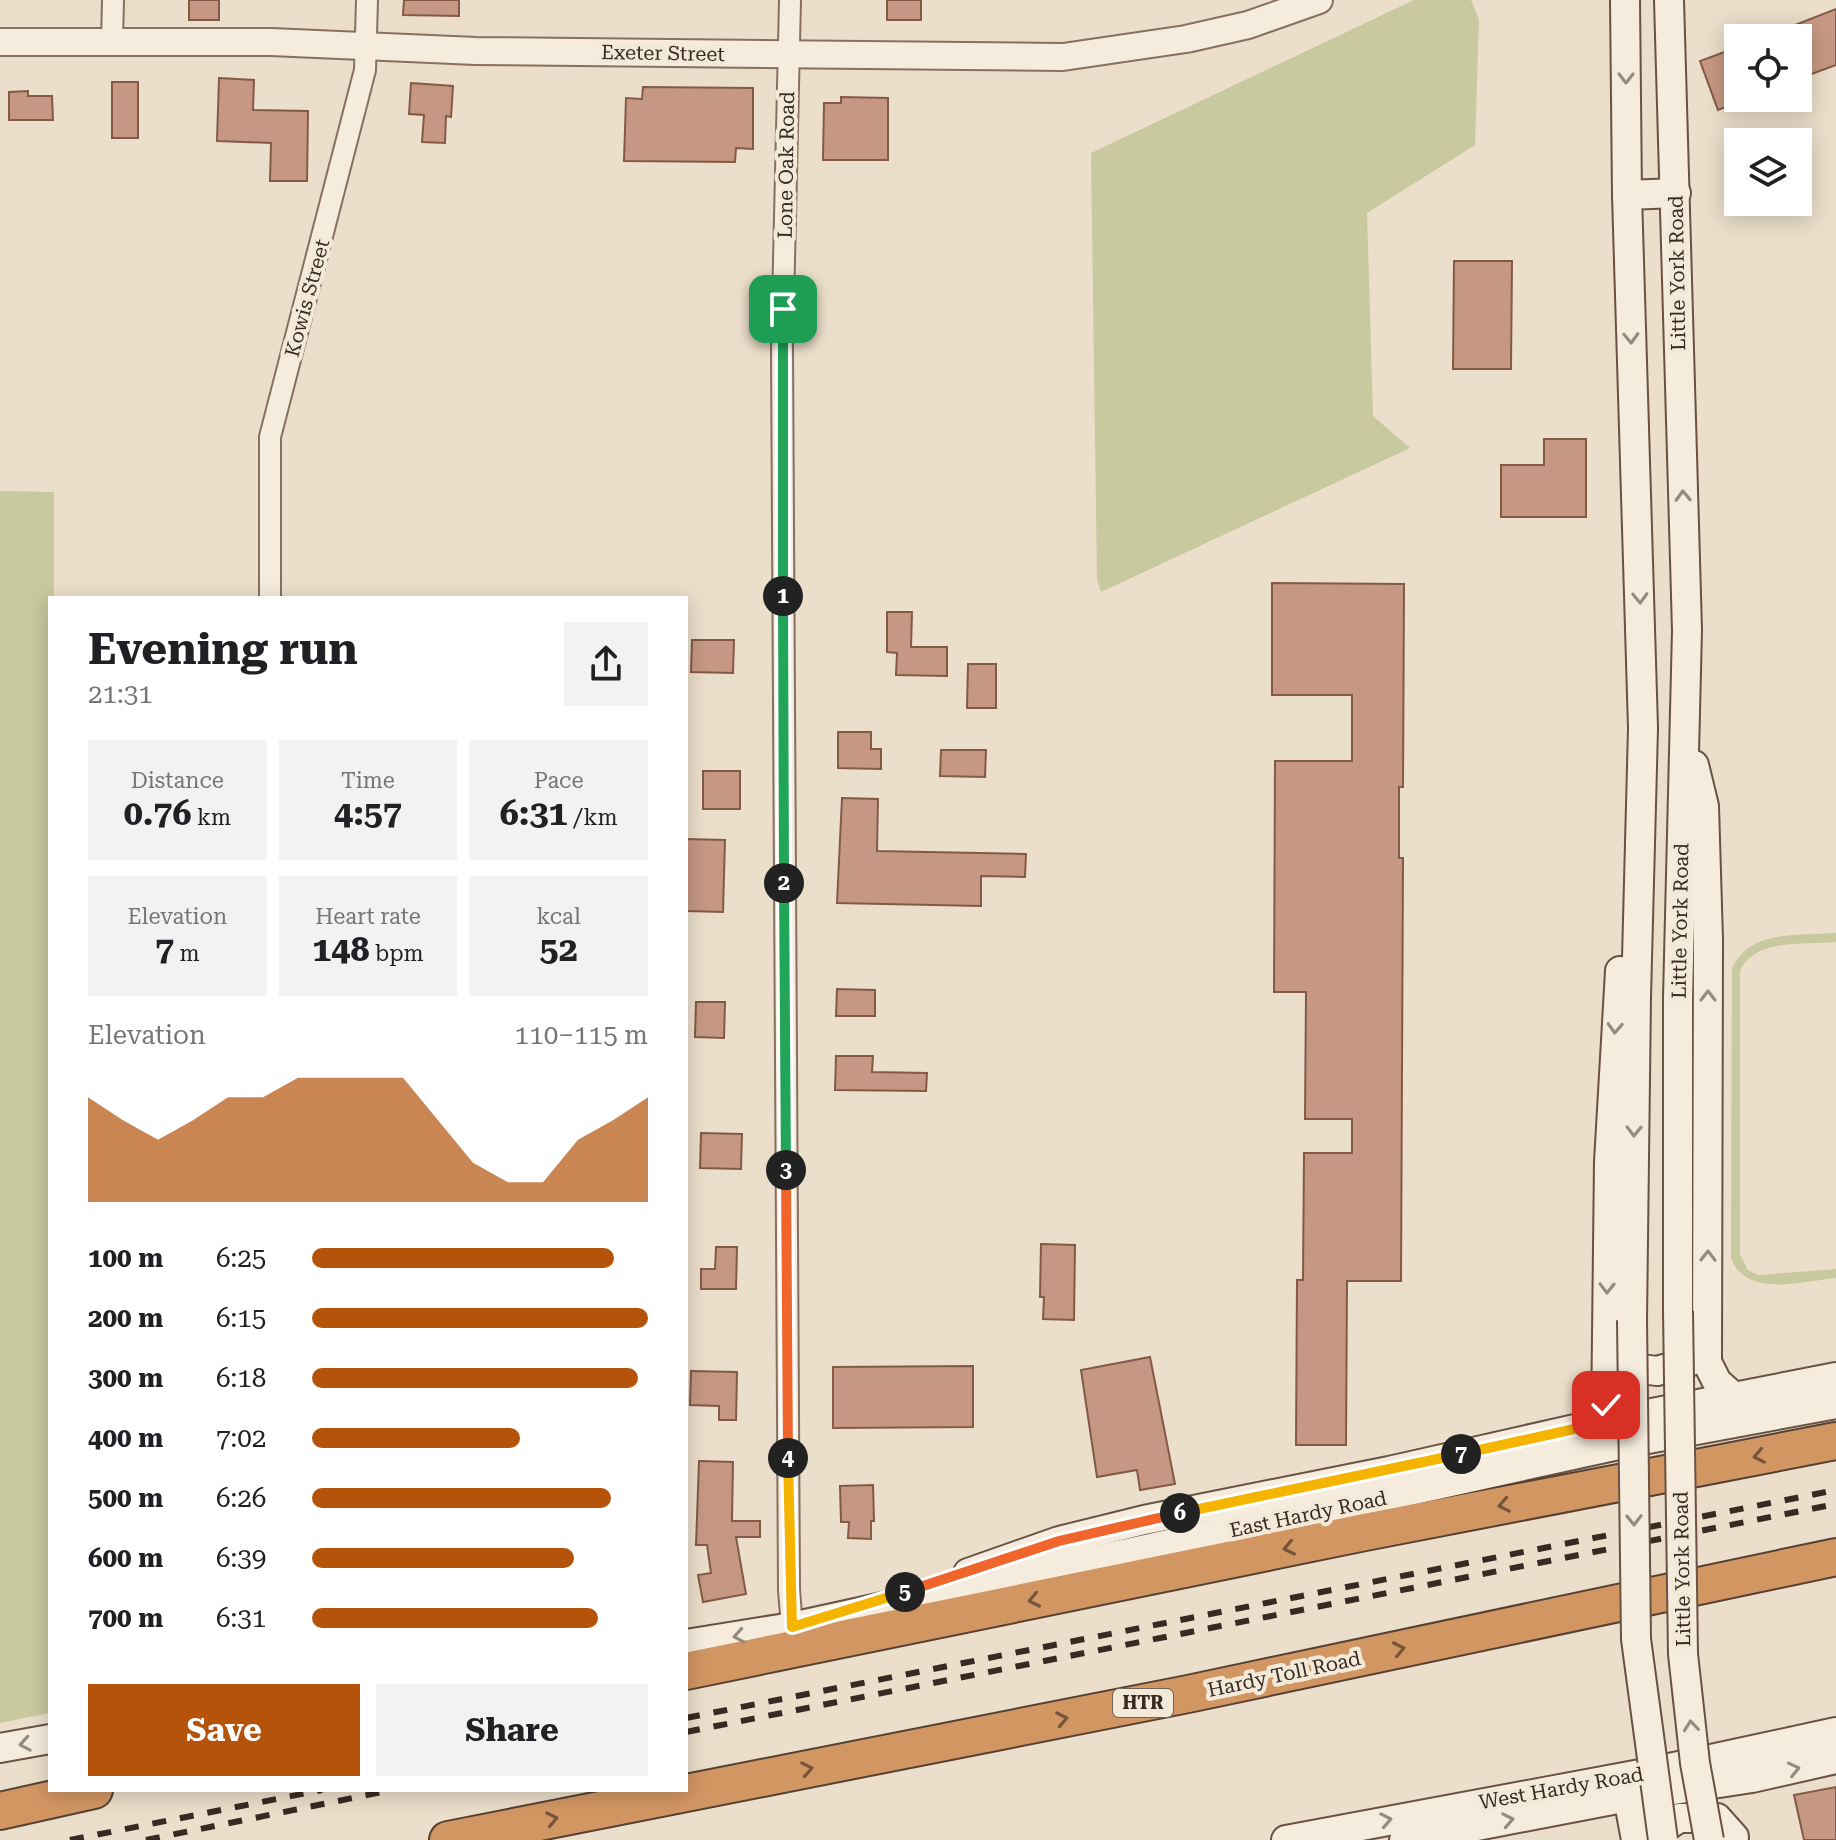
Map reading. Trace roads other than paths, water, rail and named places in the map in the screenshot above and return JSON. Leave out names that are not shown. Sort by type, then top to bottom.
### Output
[{"type":"highway","points":[[688,1671],[1335,1538],[1836,1441]]},
{"type":"highway","name":"Hardy Toll Road","points":[[448,1840],[1188,1694],[1836,1557]]},
{"type":"highway","points":[[0,1811],[85,1792]]},
{"type":"main road","name":"Little York Road","points":[[1625,0],[1627,195],[1643,728],[1632,1320],[1636,1639],[1651,1772],[1663,1840]]},
{"type":"main road","name":"Little York Road","points":[[1669,0],[1686,677],[1678,998],[1683,1654],[1695,1763],[1726,1839]]},
{"type":"main road","points":[[1627,195],[1676,193]]},
{"type":"main road","points":[[1642,676],[1686,677]]},
{"type":"main road","points":[[1685,725],[1704,806],[1709,1166],[1707,1362],[1717,1382],[1734,1397]]},
{"type":"main road","points":[[1606,1422],[1615,1019],[1643,728]]},
{"type":"main road","points":[[1606,1348],[1618,1366],[1657,1371],[1689,1362],[1707,1334]]},
{"type":"main road","points":[[792,1627],[975,1571],[1059,1541],[1144,1520],[1328,1484],[1606,1422],[1836,1377]]},
{"type":"main road","name":"East Hardy Road","points":[[688,1644],[792,1627],[1632,1442],[1836,1404]]},
{"type":"main road","name":"West Hardy Road","points":[[1286,1840],[1651,1772],[1836,1732]]},
{"type":"main road","points":[[0,1748],[48,1739]]},
{"type":"main road","points":[[1404,1840],[1628,1797],[1752,1778],[1836,1759]]},
{"type":"main road","points":[[1726,1839],[1734,1798],[1752,1778]]},
{"type":"main road","points":[[1628,1797],[1636,1840]]},
{"type":"main road","points":[[1652,1840],[1653,1835],[1679,1818],[1717,1818],[1726,1839]]},
{"type":"street","points":[[112,42],[113,0]]},
{"type":"street","name":"Kowis Street","points":[[270,596],[270,437],[365,70],[367,0]]},
{"type":"street","name":"Lone Oak Road","points":[[790,0],[782,379],[784,972],[792,1627]]},
{"type":"street","name":"Exeter Street","points":[[0,42],[271,42],[366,48],[1063,57],[1186,39],[1248,25],[1319,0]]},
{"type":"railway","points":[[688,1718],[1836,1490]]},
{"type":"railway","points":[[688,1732],[1836,1504]]},
{"type":"railway","points":[[70,1840],[312,1792]]},
{"type":"railway","points":[[146,1840],[382,1792]]}]
